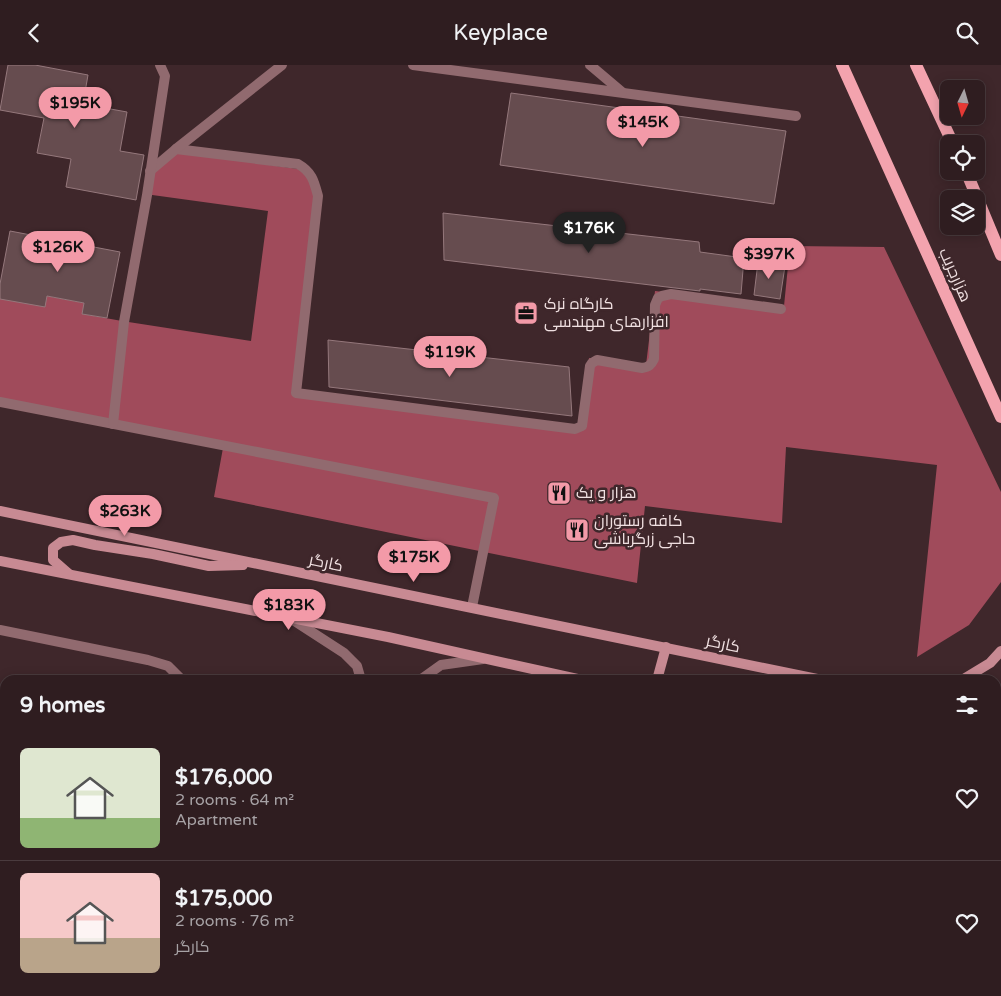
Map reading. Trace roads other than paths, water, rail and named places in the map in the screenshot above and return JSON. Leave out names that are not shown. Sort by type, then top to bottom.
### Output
[{"type":"main road","name":"هزارجریب","points":[[842,65],[1001,417]]},
{"type":"main road","points":[[916,65],[949,135]]},
{"type":"main road","points":[[970,180],[1001,255]]},
{"type":"main road","name":"کارگر","points":[[0,511],[798,675]]},
{"type":"main road","points":[[70,575],[53,560],[52,548],[60,541],[73,541],[153,554],[209,566],[264,565]]},
{"type":"main road","points":[[0,561],[388,637],[558,675]]},
{"type":"main road","points":[[658,675],[666,647]]},
{"type":"main road","points":[[970,675],[990,663],[1001,651]]},
{"type":"street","points":[[113,424],[124,322],[165,76],[160,65]]},
{"type":"street","points":[[150,171],[282,65]]},
{"type":"street","points":[[413,65],[796,116]]},
{"type":"street","points":[[590,65],[623,93]]},
{"type":"street","points":[[176,149],[298,164],[307,169],[311,175],[318,196],[296,393],[575,429],[582,426],[590,366],[592,363],[598,360],[642,368],[652,364],[654,359],[655,305],[658,298],[671,294],[782,309]]},
{"type":"street","points":[[0,402],[494,498],[472,607]]},
{"type":"street","points":[[290,618],[344,653],[357,666],[360,675]]},
{"type":"street","points":[[0,630],[148,660],[168,667],[177,675]]},
{"type":"street","points":[[427,675],[441,665],[483,659]]},
{"type":"place","name":"کارگاه نرک افزارهای مهندسی","points":[[526,313]]},
{"type":"place","name":"هزار و یک","points":[[559,493]]},
{"type":"place","name":"کافه رستوران حاجی زرگرباشی","points":[[577,530]]}]
